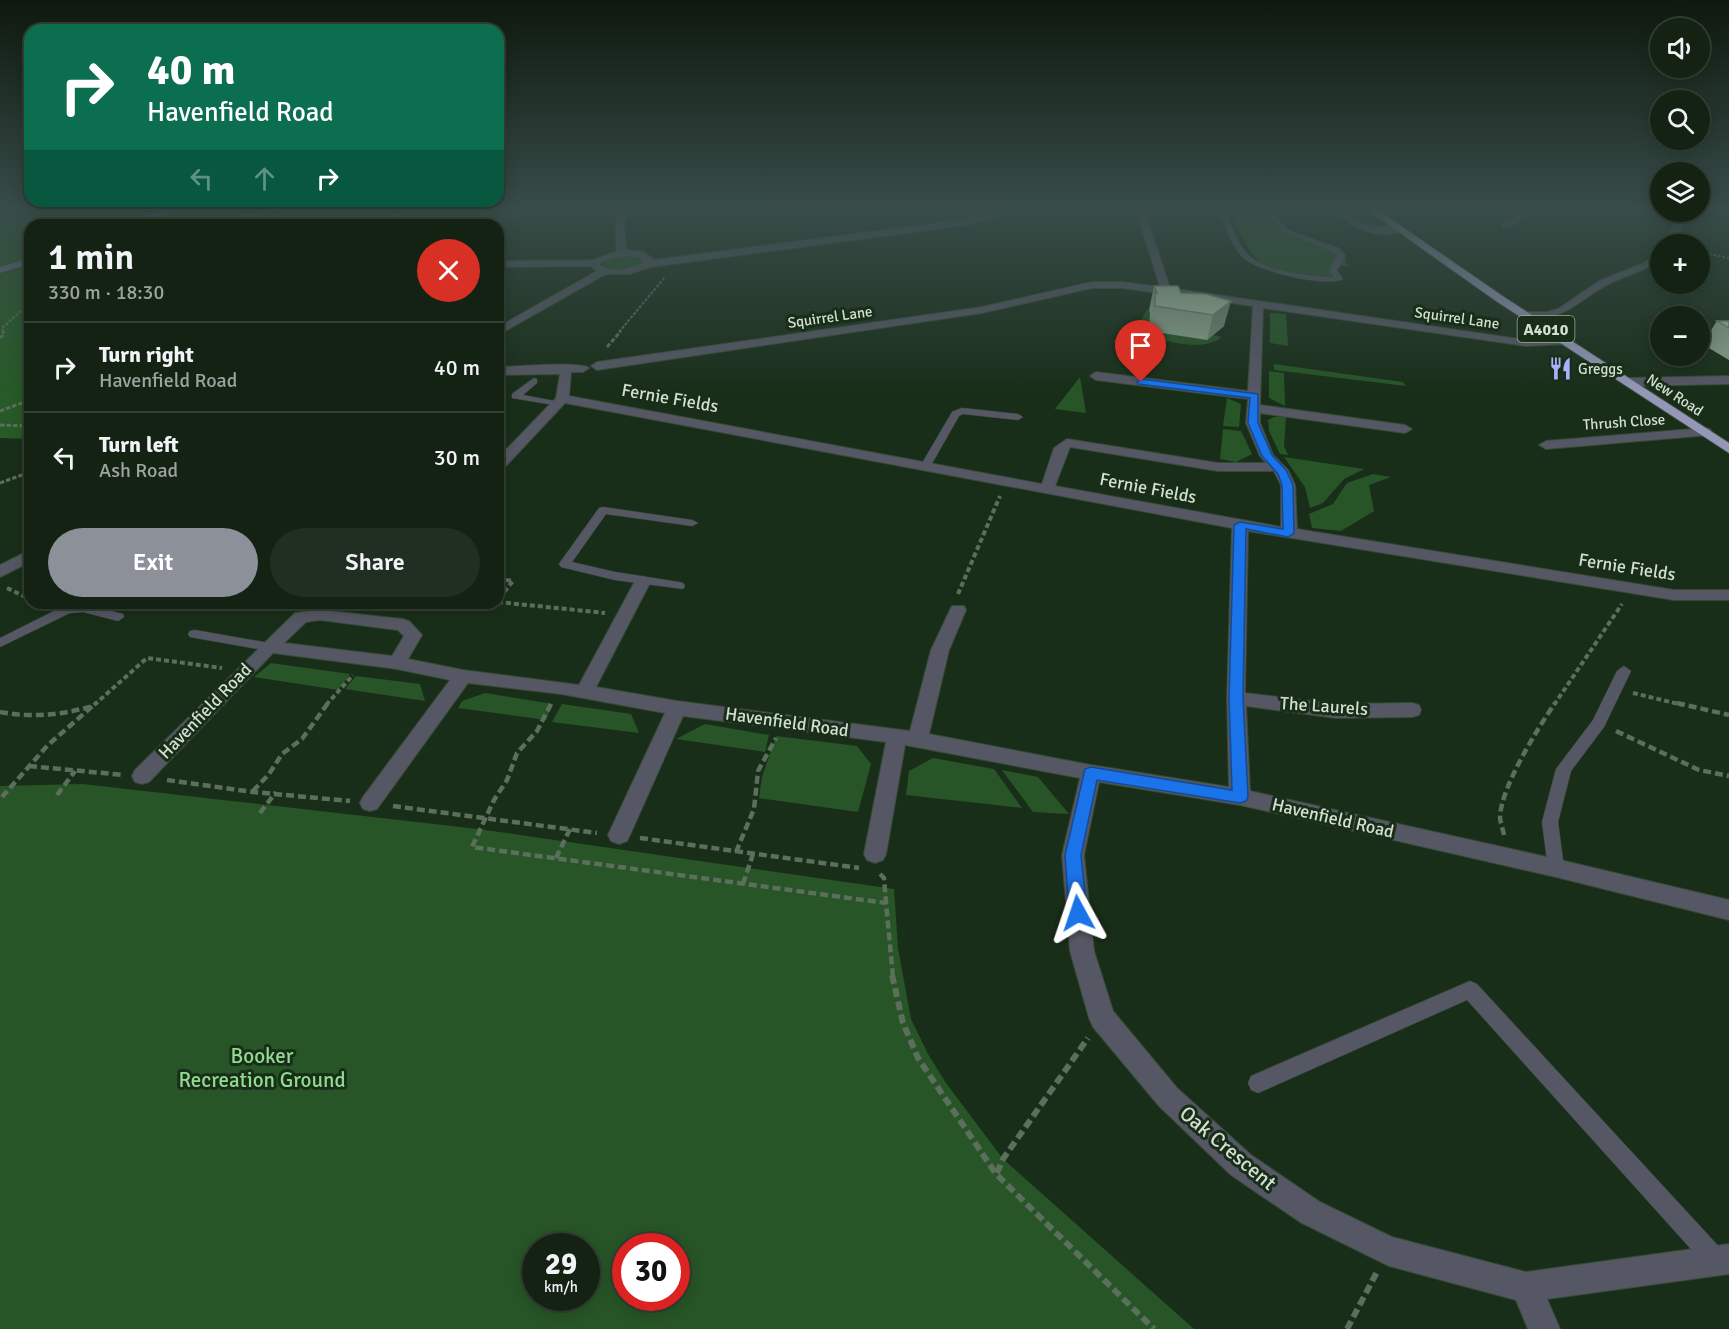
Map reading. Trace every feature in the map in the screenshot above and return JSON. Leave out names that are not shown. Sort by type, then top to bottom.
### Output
[{"type":"highway","name":"New Road","points":[[1455,268],[1729,449]]},
{"type":"street","points":[[598,268],[604,271],[629,272],[638,268]]},
{"type":"street","points":[[1160,268],[1169,293]]},
{"type":"street","points":[[1525,315],[1547,315],[1562,311],[1603,284],[1640,268]]},
{"type":"street","points":[[504,327],[604,271]]},
{"type":"street","name":"Squirrel Lane","points":[[597,366],[982,310],[1092,285],[1122,285],[1258,303],[1526,343],[1566,341]]},
{"type":"street","points":[[1258,303],[1253,423],[1267,456],[1288,485],[1288,533]]},
{"type":"street","points":[[504,460],[560,401],[566,374],[562,368]]},
{"type":"street","points":[[504,371],[583,368]]},
{"type":"street","points":[[1096,376],[1405,429]]},
{"type":"street","points":[[1628,382],[1729,380]]},
{"type":"street","name":"Fernie Fields","points":[[560,401],[926,465],[1288,533],[1674,596],[1729,595]]},
{"type":"street","name":"Thrush Close","points":[[1545,445],[1705,432]]},
{"type":"street","points":[[1047,489],[1062,448],[1067,443],[1218,467],[1277,467]]},
{"type":"street","points":[[1240,525],[1236,698],[1240,797]]},
{"type":"street","points":[[0,572],[24,558]]},
{"type":"street","points":[[584,692],[643,581]]},
{"type":"street","points":[[871,864],[908,738],[940,650],[958,610]]},
{"type":"street","name":"Havenfield Road","points":[[142,776],[244,671],[301,617],[320,615],[403,625],[413,634],[397,663]]},
{"type":"street","name":"Havenfield Road","points":[[269,647],[397,663],[463,676],[561,688],[677,708],[785,720],[908,738],[1091,773],[1240,797],[1556,867],[1729,910]]},
{"type":"street","points":[[370,803],[463,676]]},
{"type":"street","name":"The Laurels","points":[[1236,698],[1336,711],[1412,710]]},
{"type":"street","points":[[619,835],[677,708]]},
{"type":"street","name":"Oak Crescent","points":[[1091,773],[1073,855],[1082,951],[1102,1018],[1168,1097],[1241,1165],[1310,1212],[1389,1251],[1526,1287],[1723,1260]]},
{"type":"street","points":[[1526,1287],[1544,1329]]},
{"type":"lane","points":[[1267,268],[1339,279],[1333,270],[1334,268]]},
{"type":"lane","points":[[534,381],[515,396],[560,401]]},
{"type":"lane","points":[[926,465],[955,414],[962,411],[1018,417]]},
{"type":"lane","points":[[679,586],[643,581],[565,564],[603,510],[692,523]]},
{"type":"lane","points":[[0,642],[68,609]]},
{"type":"lane","points":[[87,609],[118,617]]},
{"type":"lane","points":[[195,634],[269,647]]},
{"type":"lane","points":[[1556,867],[1550,822],[1564,769],[1599,723],[1624,671]]},
{"type":"lane","points":[[1258,1083],[1470,990],[1723,1260]]},
{"type":"path","points":[[606,349],[653,295],[671,268]]},
{"type":"path","points":[[0,338],[4,335],[2,328],[24,308]]},
{"type":"path","points":[[0,411],[24,401]]},
{"type":"path","points":[[0,425],[24,426]]},
{"type":"path","points":[[0,483],[24,474]]},
{"type":"path","points":[[958,610],[953,607],[1006,481]]},
{"type":"path","points":[[504,580],[513,581],[504,593]]},
{"type":"path","points":[[0,583],[10,591],[24,597]]},
{"type":"path","points":[[1508,857],[1500,817],[1507,791],[1538,729],[1633,588]]},
{"type":"path","points":[[504,602],[624,615]]},
{"type":"path","points":[[2,797],[48,746],[147,658],[244,671]]},
{"type":"path","points":[[253,792],[282,754],[302,739],[318,715],[367,659]]},
{"type":"path","points":[[561,688],[545,712],[537,731],[517,753],[507,780],[494,800],[471,847],[886,903]]},
{"type":"path","points":[[1616,690],[1729,715]]},
{"type":"path","points":[[0,712],[24,718],[52,716],[96,705]]},
{"type":"path","points":[[736,852],[754,809],[758,771],[785,720]]},
{"type":"path","points":[[1599,723],[1700,770],[1729,776]]},
{"type":"path","points":[[29,766],[142,776],[253,792],[276,792],[370,803],[753,854],[871,864],[884,878],[893,982],[903,1023],[918,1058],[996,1174],[1154,1329]]},
{"type":"path","points":[[57,795],[76,771]]},
{"type":"path","points":[[260,813],[276,792]]},
{"type":"path","points":[[556,858],[570,829]]},
{"type":"path","points":[[743,884],[753,854]]},
{"type":"path","points":[[996,1174],[1003,1159],[1102,1018]]},
{"type":"path","points":[[1347,1329],[1389,1251]]},
{"type":"green space","points":[[15,268],[24,268],[24,439],[0,438],[0,273]]},
{"type":"green space","points":[[608,268],[633,268],[626,270]]},
{"type":"green space","points":[[1273,268],[1333,268],[1337,277],[1286,272]]},
{"type":"green space","points":[[1147,310],[1152,319],[1207,340],[1213,335],[1222,337],[1208,344],[1192,345],[1159,339],[1155,333],[1133,333],[1136,345],[1113,342],[1139,323]]},
{"type":"green space","points":[[1270,313],[1286,314],[1288,346],[1270,343]]},
{"type":"green space","points":[[1274,364],[1403,382],[1406,386],[1274,370]]},
{"type":"green space","points":[[1269,371],[1284,373],[1285,406],[1269,398]]},
{"type":"green space","points":[[1080,377],[1086,413],[1055,409]]},
{"type":"green space","points":[[1227,398],[1241,404],[1239,427],[1223,426]]},
{"type":"green space","points":[[1274,417],[1286,417],[1284,446],[1288,455],[1280,454],[1269,431],[1268,420]]},
{"type":"green space","points":[[1223,429],[1241,431],[1252,454],[1236,462],[1220,459]]},
{"type":"green space","points":[[1284,457],[1364,469],[1344,479],[1323,503],[1310,508],[1305,487]]},
{"type":"green space","points":[[1373,474],[1391,477],[1369,485],[1374,511],[1341,531],[1312,528],[1309,514],[1333,504],[1347,483]]},
{"type":"green space","points":[[271,663],[350,674],[338,690],[254,677]]},
{"type":"green space","points":[[356,676],[420,684],[425,701],[345,689]]},
{"type":"green space","points":[[485,693],[553,704],[546,720],[458,708],[462,701]]},
{"type":"green space","points":[[562,704],[631,714],[639,733],[552,722]]},
{"type":"green space","points":[[705,724],[769,735],[765,752],[676,739]]},
{"type":"green space","points":[[776,736],[857,746],[871,764],[858,812],[759,798],[762,777]]},
{"type":"green space","points":[[933,758],[994,769],[1022,808],[906,795],[909,771]]},
{"type":"green space","points":[[1002,770],[1038,777],[1069,814],[1033,812]]},
{"type":"green space","name":"Booker Recreation Ground","points":[[83,784],[478,829],[894,889],[898,948],[911,1019],[928,1054],[946,1083],[1003,1159],[1194,1329],[0,1329],[0,786]]},
{"type":"building","points":[[1154,286],[1178,286],[1181,293],[1206,294],[1231,301],[1213,315],[1155,306],[1155,292],[1157,293]]},
{"type":"building","points":[[1717,321],[1729,321],[1729,328]]},
{"type":"place","name":"Greggs","points":[[1560,369]]},
{"type":"route","points":[[1078,913],[1073,855],[1091,773],[1240,797],[1236,698],[1240,525],[1288,533],[1288,485],[1282,472],[1267,456],[1253,423],[1255,396],[1141,382]]}]
